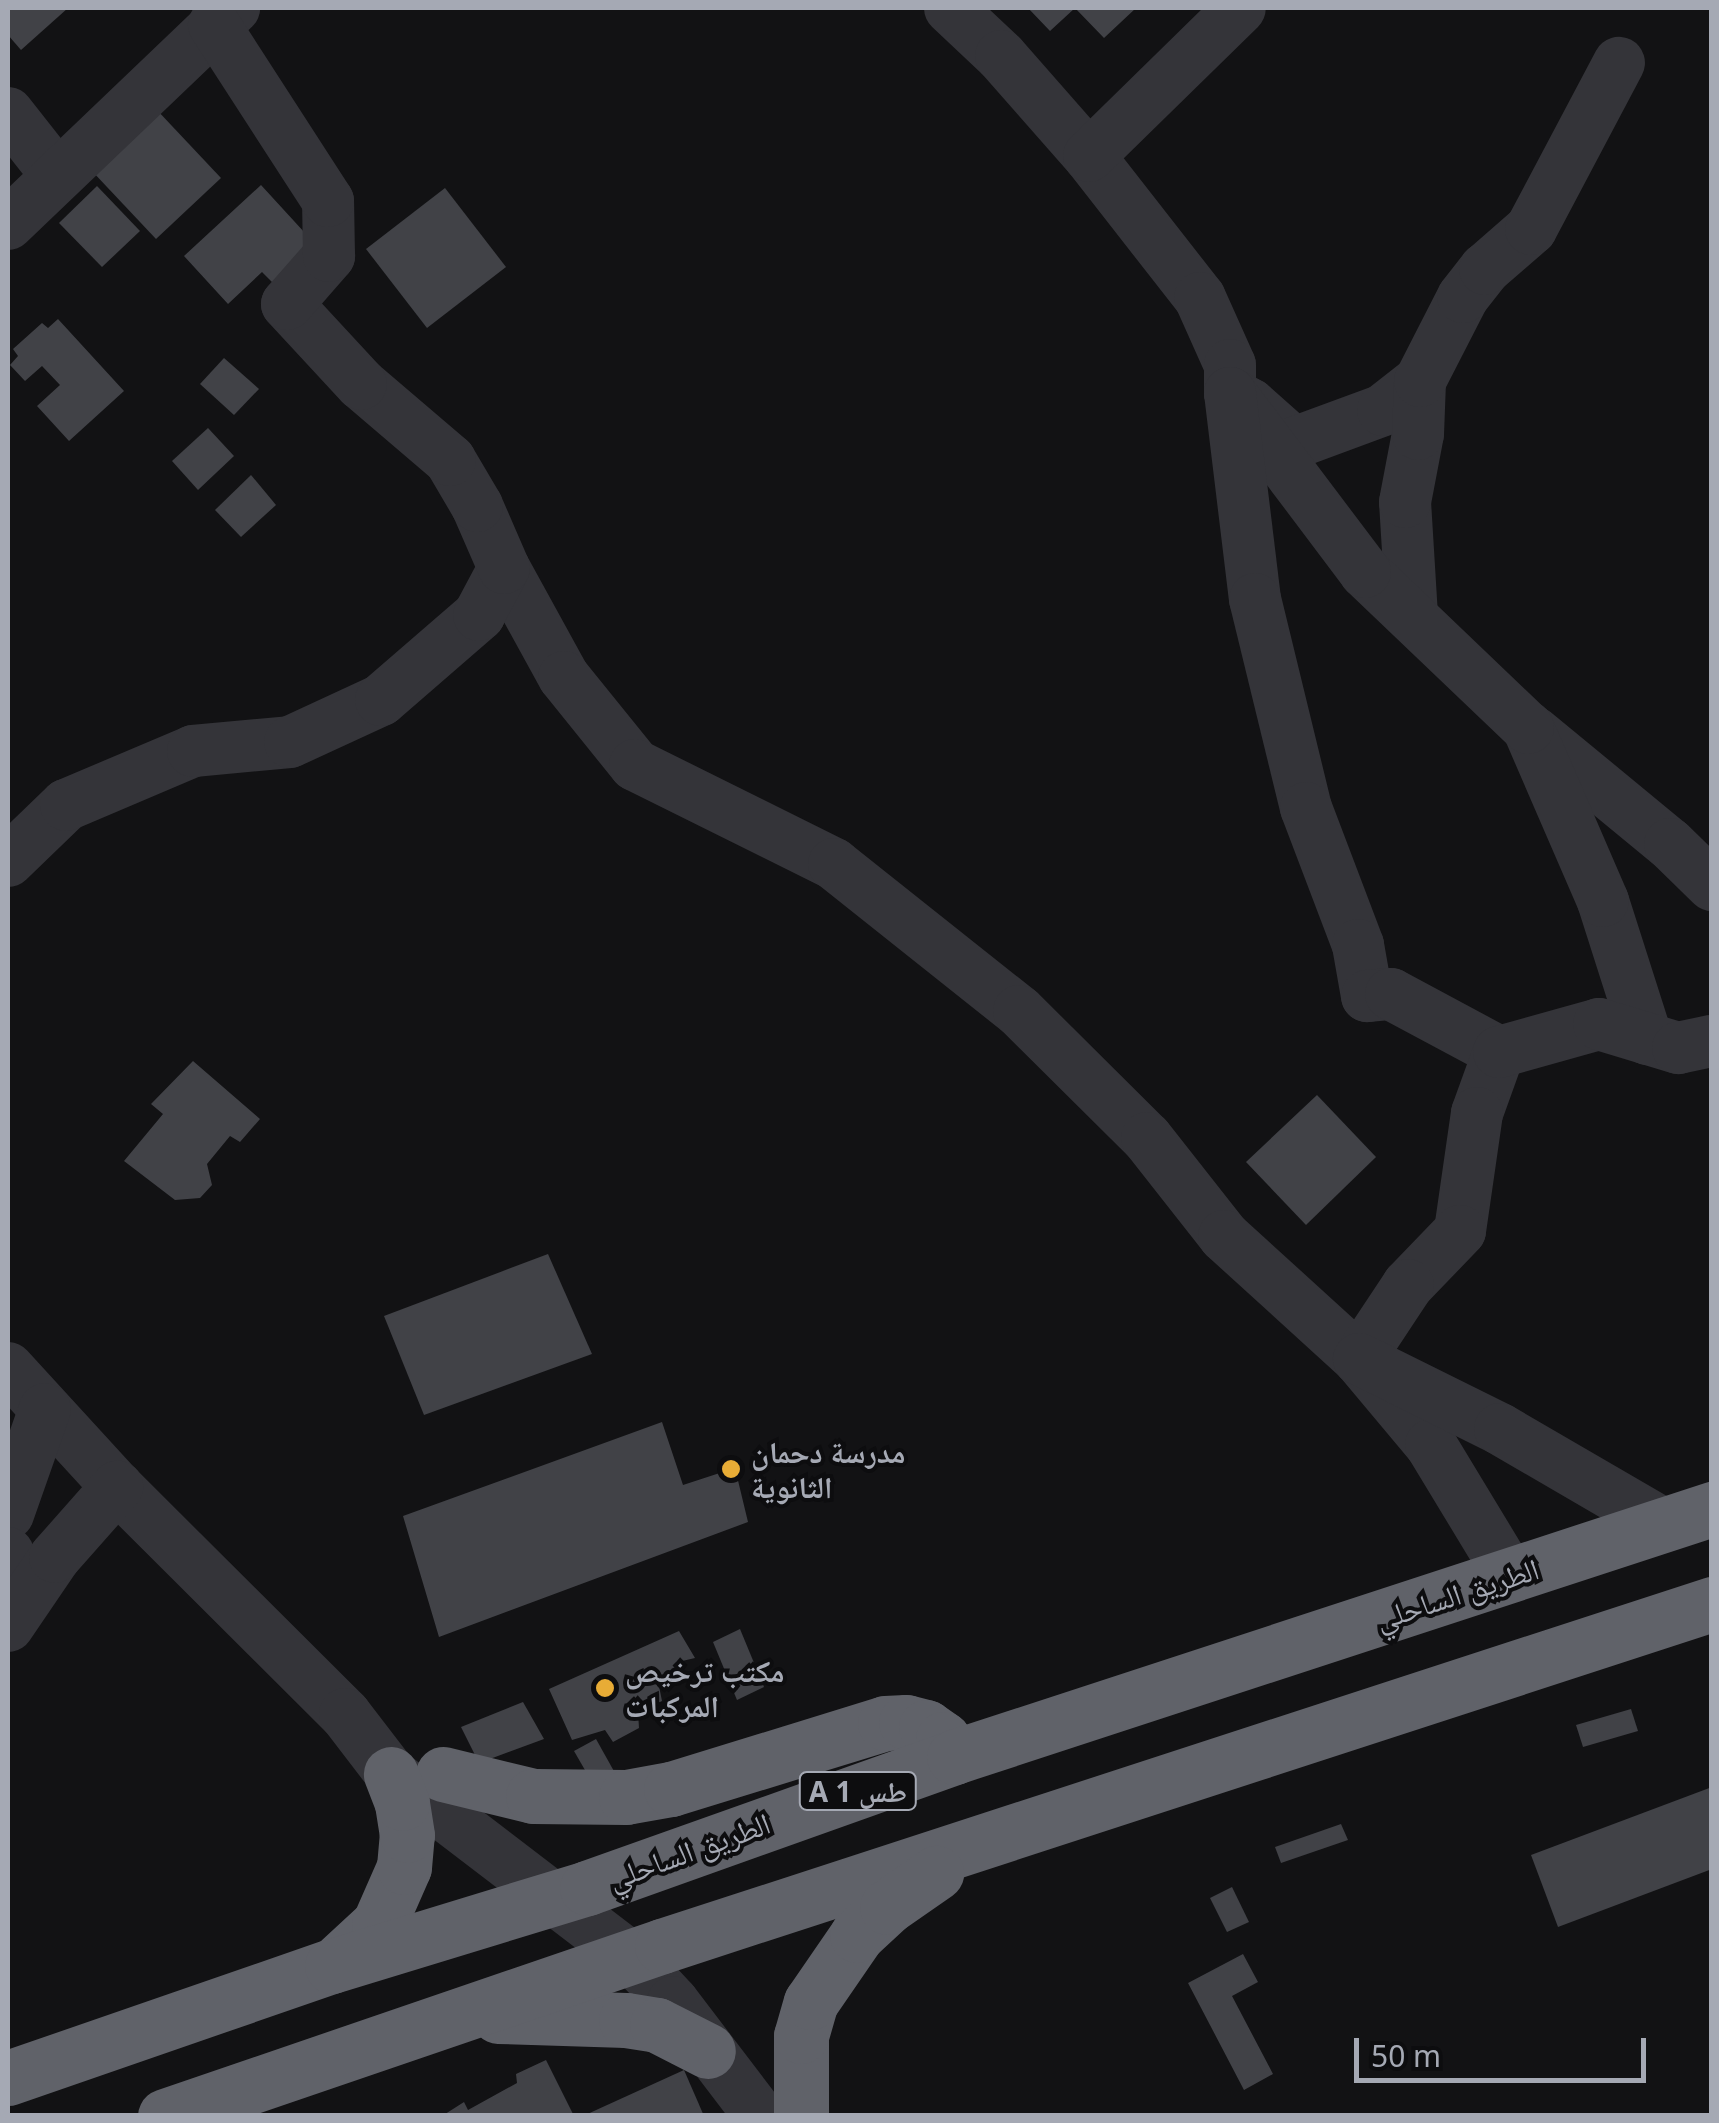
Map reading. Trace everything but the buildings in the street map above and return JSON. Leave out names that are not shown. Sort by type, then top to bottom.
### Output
[{"type":"highway","name":"الطريق الساحلي","points":[[8,2078],[332,1966],[568,1893],[954,1756],[1689,1517]]},
{"type":"highway","points":[[165,2116],[647,1952],[1712,1604]]},
{"type":"highway","points":[[332,1966],[379,1924],[400,1882],[407,1835],[402,1803],[417,1774],[533,1796],[626,1797],[671,1789],[885,1723],[906,1722],[935,1733],[954,1756]]},
{"type":"highway","points":[[802,2116],[801,2036],[812,2002],[832,1967],[886,1907],[919,1882],[990,1841]]},
{"type":"highway","points":[[465,2014],[626,2020],[657,2025],[708,2051]]},
{"type":"street","points":[[950,8],[1001,56],[1089,156],[1200,298],[1230,365],[1255,599],[1306,808],[1358,945],[1367,996],[1391,994],[1500,1052],[1599,1024],[1678,1048],[1712,1041]]},
{"type":"street","points":[[1089,156],[1240,8]]},
{"type":"street","points":[[8,224],[224,16],[328,201],[329,256],[288,304],[361,384],[450,460],[564,677],[634,766],[834,864],[1019,1011],[1147,1138],[1224,1236],[1359,1360],[1431,1445],[1511,1577]]},
{"type":"street","points":[[1230,393],[1250,404],[1294,442],[1383,410],[1420,381],[1464,298],[1485,269],[1531,229],[1618,63]]},
{"type":"street","points":[[8,114],[56,174]]},
{"type":"street","points":[[1412,616],[1405,502],[1418,434],[1420,381]]},
{"type":"street","points":[[1230,393],[1365,572],[1528,728],[1670,844],[1712,885]]},
{"type":"street","points":[[8,861],[66,805],[193,750],[290,742],[382,700],[479,615],[504,568]]},
{"type":"street","points":[[1528,728],[1603,901],[1648,1038]]},
{"type":"street","points":[[1359,1360],[1408,1285],[1460,1231],[1476,1114],[1500,1052]]},
{"type":"street","points":[[1359,1360],[1689,1517]]},
{"type":"street","points":[[8,1368],[117,1487],[344,1714],[647,1952],[736,2030],[789,2116]]},
{"type":"street","points":[[8,1514],[46,1410]]},
{"type":"street","points":[[9,1622],[56,1557],[117,1487]]},
{"type":"street","points":[[8,1553],[9,1622]]},
{"type":"street","points":[[647,1952],[673,2002],[760,2116]]},
{"type":"place","name":"مدرسة دحمان الثانوية","points":[[731,1469]]},
{"type":"place","name":"مكتب ترخيص المركبات","points":[[605,1688]]}]
